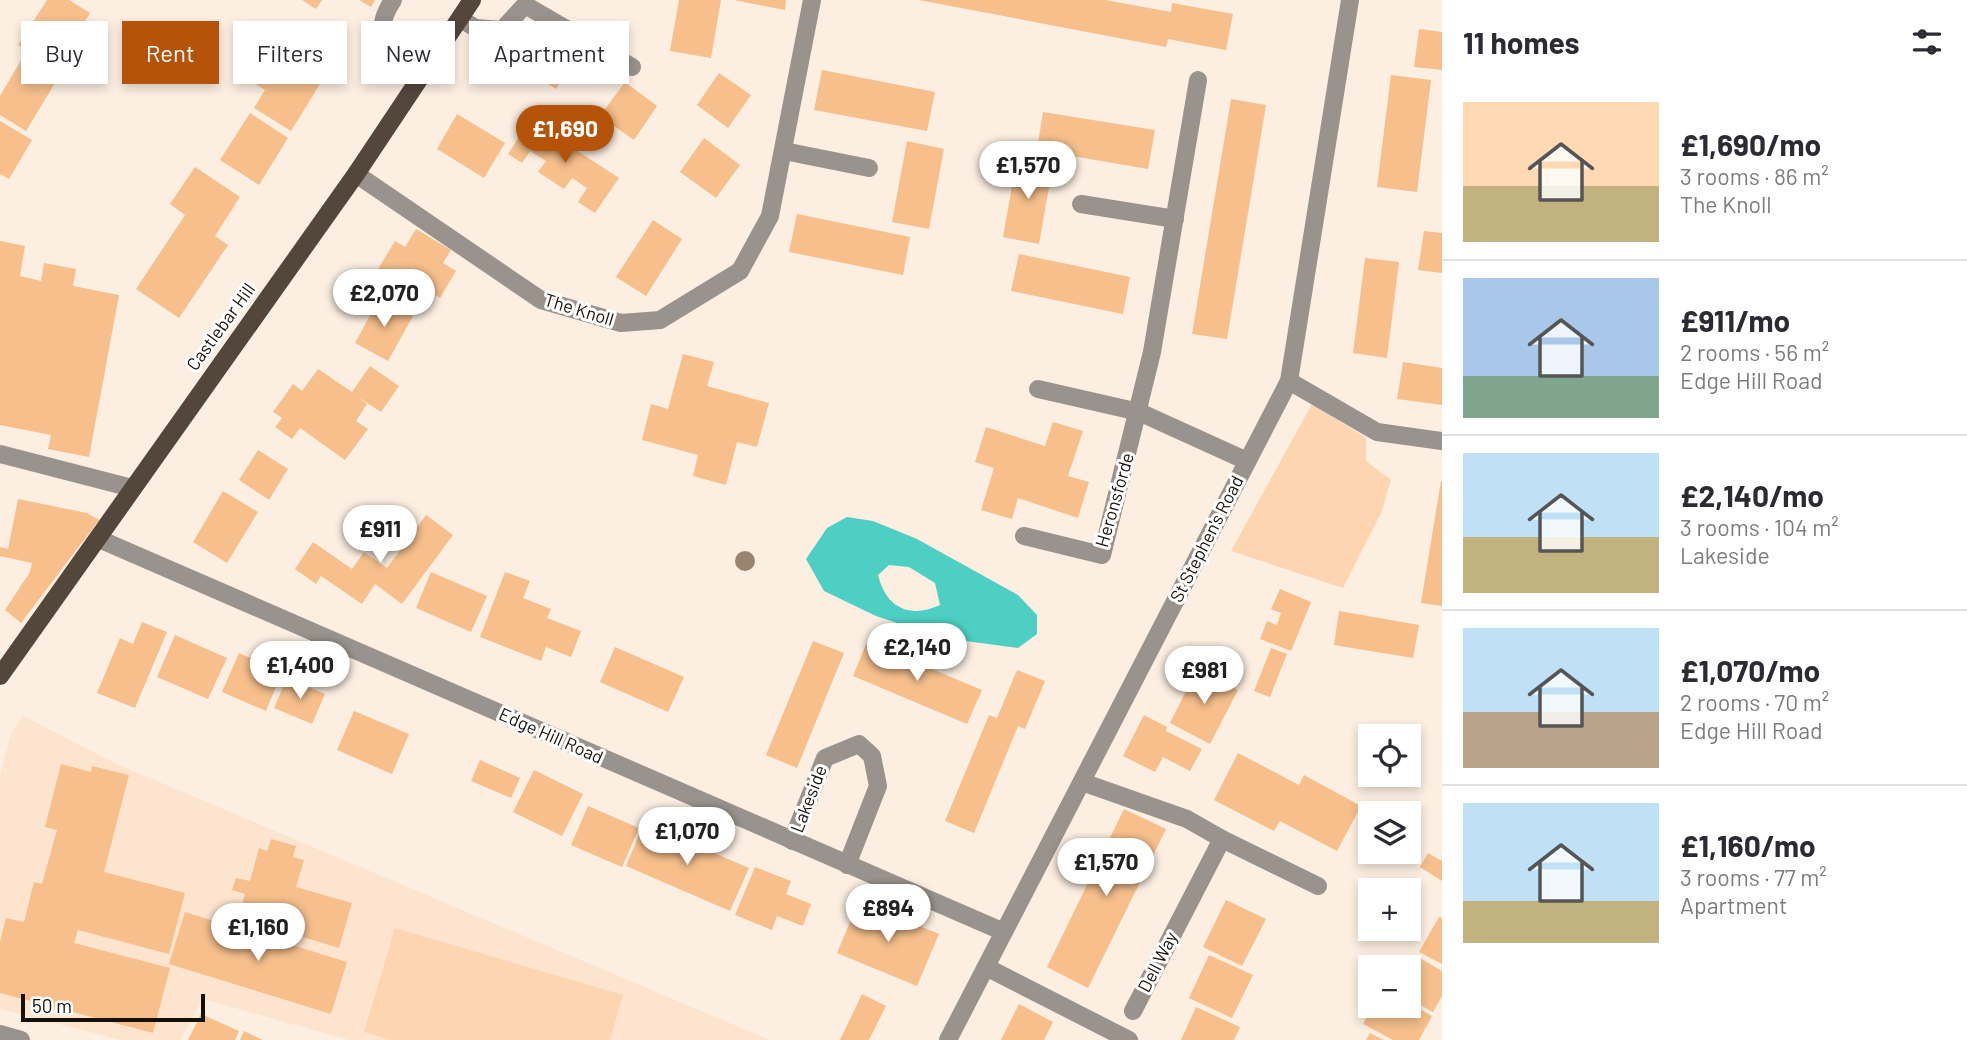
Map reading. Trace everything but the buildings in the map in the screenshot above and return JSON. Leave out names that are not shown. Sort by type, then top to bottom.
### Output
[{"type":"main road","name":"Castlebar Hill","points":[[455,26],[470,1]]},
{"type":"main road","name":"Castlebar Hill","points":[[0,676],[356,174],[415,84]]},
{"type":"street","points":[[382,21],[393,0]]},
{"type":"street","name":"The Knoll","points":[[356,174],[541,300],[621,323],[660,320],[740,271],[770,216],[812,0]]},
{"type":"street","name":"St Stephen's Road","points":[[948,1040],[1289,382],[1350,0]]},
{"type":"street","points":[[460,19],[476,28],[502,30],[526,5],[632,67]]},
{"type":"street","name":"Heronsforde","points":[[1024,536],[1102,555],[1153,352],[1198,80]]},
{"type":"street","points":[[784,151],[869,168]]},
{"type":"street","points":[[1081,204],[1175,219]]},
{"type":"street","points":[[1289,382],[1377,432],[1442,441]]},
{"type":"street","points":[[1038,389],[1139,412],[1247,461]]},
{"type":"street","points":[[0,454],[132,488]]},
{"type":"street","name":"Edge Hill Road","points":[[99,538],[1004,932]]},
{"type":"street","name":"Lakeside","points":[[792,841],[825,758],[859,744],[872,756],[878,786],[847,865]]},
{"type":"street","points":[[1082,782],[1187,818],[1222,839],[1318,886]]},
{"type":"street","name":"Dell Way","points":[[1133,1010],[1222,839]]},
{"type":"street","points":[[986,967],[1129,1040]]},
{"type":"street","points":[[0,1034],[21,1040]]},
{"type":"shaded area","points":[[1312,404],[1366,438],[1366,461],[1391,480],[1381,513],[1343,588],[1231,551]]},
{"type":"shaded area","points":[[23,716],[119,765],[770,1040],[349,1040],[203,999],[180,1040],[121,1040],[0,1009],[0,777],[11,733]]},
{"type":"shaded area","points":[[395,928],[623,995],[610,1040],[391,1040],[364,1032]]},
{"type":"water","points":[[847,517],[873,521],[917,539],[1018,595],[1037,615],[1037,634],[1018,648],[943,638],[876,616],[824,591],[806,559],[827,528]],"holes":[[[889,565],[909,567],[935,583],[940,605],[919,611],[909,610],[893,603],[887,596],[878,575]]]}]
